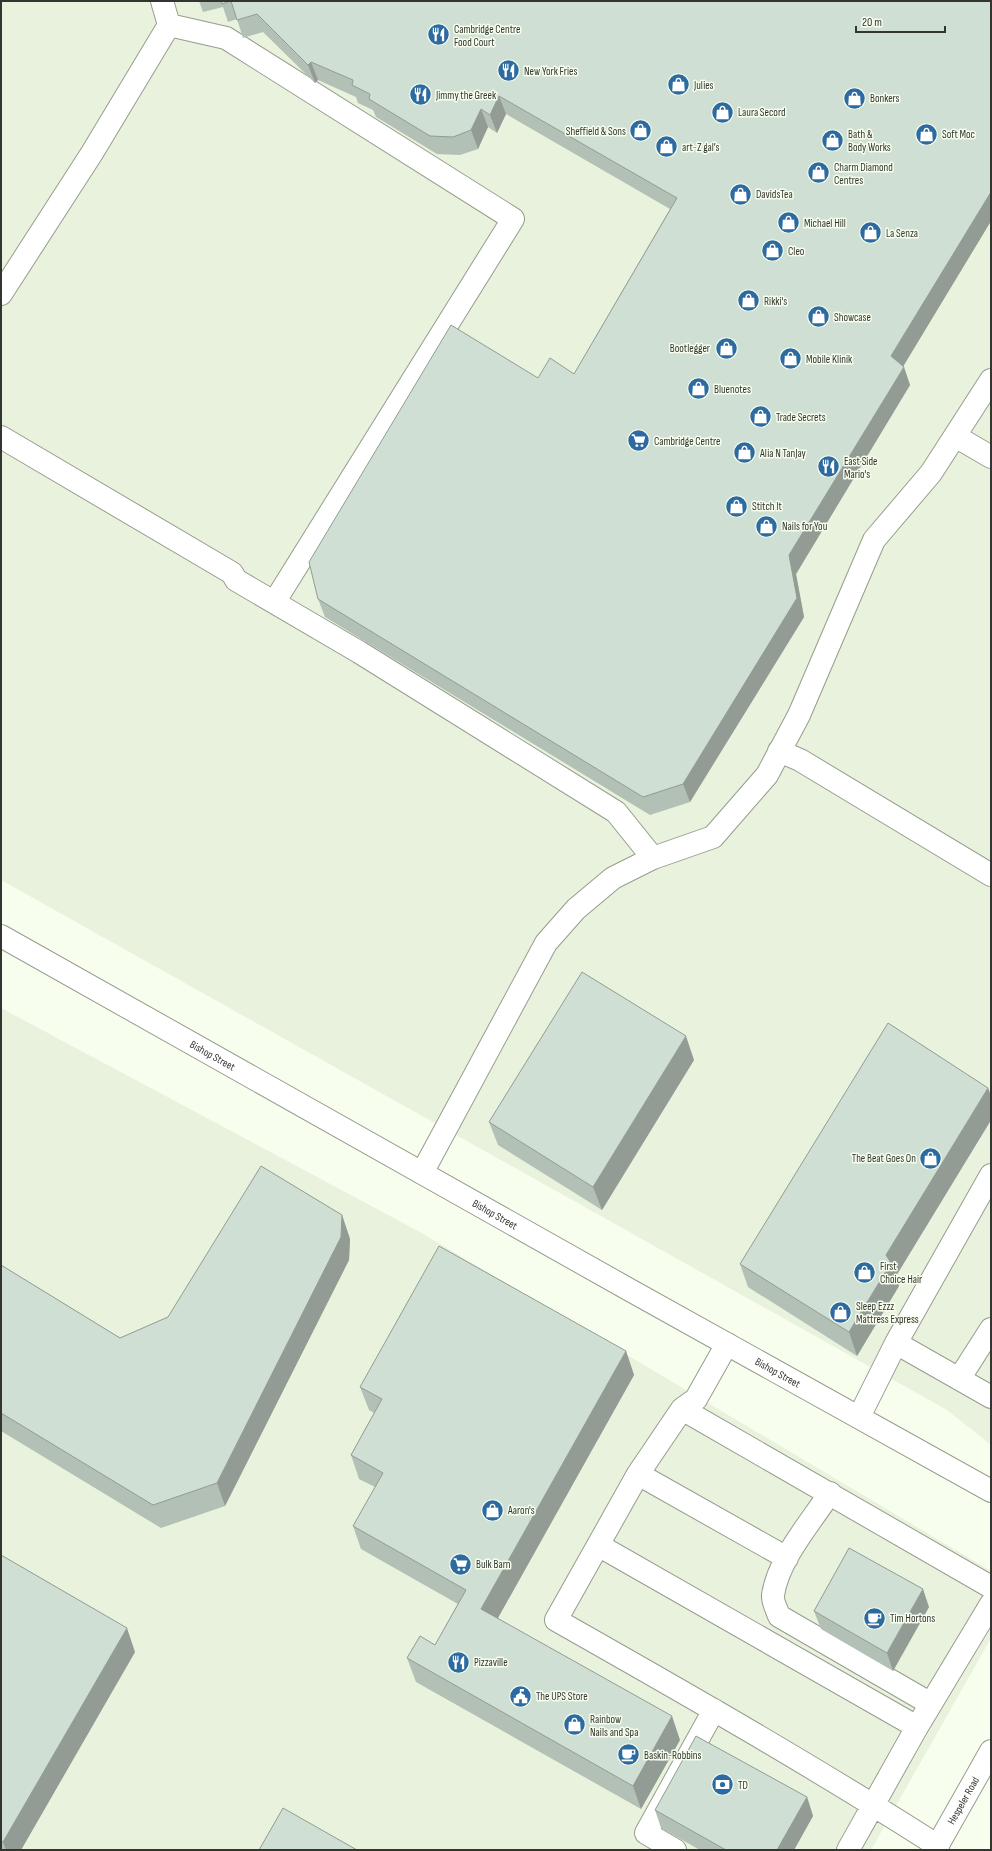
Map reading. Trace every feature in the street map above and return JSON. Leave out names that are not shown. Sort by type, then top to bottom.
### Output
[{"type":"main road","points":[[1,294],[92,153],[169,25],[162,1]]},
{"type":"main road","points":[[169,25],[226,38],[513,219],[275,601]]},
{"type":"main road","points":[[422,1173],[546,944],[576,908],[613,878],[653,858],[713,838],[766,775],[799,715],[874,540],[931,474],[991,380]]},
{"type":"main road","points":[[955,436],[991,457]]},
{"type":"main road","points":[[1,437],[232,573],[236,580],[275,601],[420,689],[616,812],[653,858]]},
{"type":"main road","points":[[779,751],[800,760],[991,874]]},
{"type":"main road","name":"Bishop Street","points":[[1,936],[991,1491]]},
{"type":"main road","points":[[860,1417],[896,1343],[991,1175]]},
{"type":"main road","points":[[959,1379],[991,1329]]},
{"type":"main road","points":[[896,1343],[991,1397]]},
{"type":"main road","points":[[727,1344],[696,1399],[682,1410],[638,1474],[556,1620],[714,1710],[874,1805],[936,1848]]},
{"type":"main road","points":[[682,1410],[830,1493],[991,1588]]},
{"type":"main road","points":[[638,1474],[787,1558]]},
{"type":"main road","points":[[830,1493],[787,1558],[778,1576],[773,1597],[779,1616],[931,1704]]},
{"type":"main road","points":[[598,1545],[917,1727]]},
{"type":"main road","points":[[848,1850],[917,1727],[991,1604]]},
{"type":"main road","points":[[675,1850],[646,1834],[714,1710]]},
{"type":"main road","name":"Hespeler Road","points":[[936,1848],[991,1751]]},
{"type":"shaded area","points":[[1,1],[991,1],[991,1445],[947,1410],[1,880]]},
{"type":"shaded area","points":[[1,1008],[420,1232],[991,1571],[991,1638],[871,1850],[1,1850]]},
{"type":"building","points":[[221,1],[230,1],[222,4]]},
{"type":"building","name":"Cambridge Centre","points":[[231,1],[991,1],[991,192],[891,356],[904,367],[789,555],[797,598],[683,784],[643,797],[318,599],[309,562],[451,325],[538,378],[550,358],[574,374],[677,198],[499,96],[490,115],[481,109],[471,130],[453,137],[430,136],[369,99],[370,94],[352,85],[353,80],[311,62],[308,65],[257,14],[237,20]]},
{"type":"building","points":[[582,972],[686,1036],[593,1187],[489,1122]]},
{"type":"building","points":[[888,1023],[988,1088],[886,1255],[891,1263],[849,1332],[740,1264]]},
{"type":"building","points":[[261,1166],[342,1215],[341,1237],[217,1483],[153,1505],[1,1413],[1,1265],[120,1338],[168,1317]]},
{"type":"building","points":[[439,1246],[626,1351],[481,1609],[672,1716],[633,1786],[407,1658],[420,1636],[435,1645],[466,1590],[353,1526],[383,1473],[351,1455],[382,1399],[360,1387]]},
{"type":"building","name":"Tim Hortons","points":[[849,1548],[923,1589],[887,1653],[814,1611]]},
{"type":"building","points":[[1,1555],[127,1628],[3,1842],[1,1841]]},
{"type":"building","name":"TD","points":[[696,1736],[807,1797],[777,1850],[726,1850],[655,1810]]},
{"type":"building","points":[[283,1808],[357,1850],[259,1850]]},
{"type":"place","name":"Cambridge Centre Food Court","points":[[438,35]]},
{"type":"place","name":"New York Fries","points":[[508,71]]},
{"type":"place","name":"Julies","points":[[679,85]]},
{"type":"place","name":"Jimmy the Greek","points":[[421,95]]},
{"type":"place","name":"Bonkers","points":[[854,98]]},
{"type":"place","name":"Laura Secord","points":[[723,112]]},
{"type":"place","name":"Sheffield & Sons","points":[[641,131]]},
{"type":"place","name":"Soft Moc","points":[[926,134]]},
{"type":"place","name":"Bath & Body Works","points":[[833,140]]},
{"type":"place","name":"art-Z gal’s","points":[[667,147]]},
{"type":"place","name":"Charm Diamond Centres","points":[[818,173]]},
{"type":"place","name":"DavidsTea","points":[[740,194]]},
{"type":"place","name":"Michael Hill","points":[[789,223]]},
{"type":"place","name":"La Senza","points":[[871,233]]},
{"type":"place","name":"Cleo","points":[[773,251]]},
{"type":"place","name":"Rikki's","points":[[748,301]]},
{"type":"place","name":"Showcase","points":[[819,317]]},
{"type":"place","name":"Bootlegger","points":[[726,348]]},
{"type":"place","name":"Mobile Klinik","points":[[790,359]]},
{"type":"place","name":"Bluenotes","points":[[699,389]]},
{"type":"place","name":"Trade Secrets","points":[[760,417]]},
{"type":"place","name":"Cambridge Centre","points":[[638,441]]},
{"type":"place","name":"Alia N TanJay","points":[[745,453]]},
{"type":"place","name":"East Side Mario's","points":[[828,467]]},
{"type":"place","name":"Stitch It","points":[[736,506]]},
{"type":"place","name":"Nails for You","points":[[767,526]]},
{"type":"place","name":"The Beat Goes On","points":[[931,1158]]},
{"type":"place","name":"First Choice Hair","points":[[864,1272]]},
{"type":"place","name":"Sleep Ezzz Mattress Express","points":[[840,1312]]},
{"type":"place","name":"Aaron's","points":[[493,1510]]},
{"type":"place","name":"Bulk Barn","points":[[461,1564]]},
{"type":"place","name":"Tim Hortons","points":[[875,1618]]},
{"type":"place","name":"Pizzaville","points":[[458,1662]]},
{"type":"place","name":"The UPS Store","points":[[520,1696]]},
{"type":"place","name":"Rainbow Nails and Spa","points":[[575,1725]]},
{"type":"place","name":"Baskin-Robbins","points":[[628,1755]]},
{"type":"place","name":"TD","points":[[722,1785]]}]
